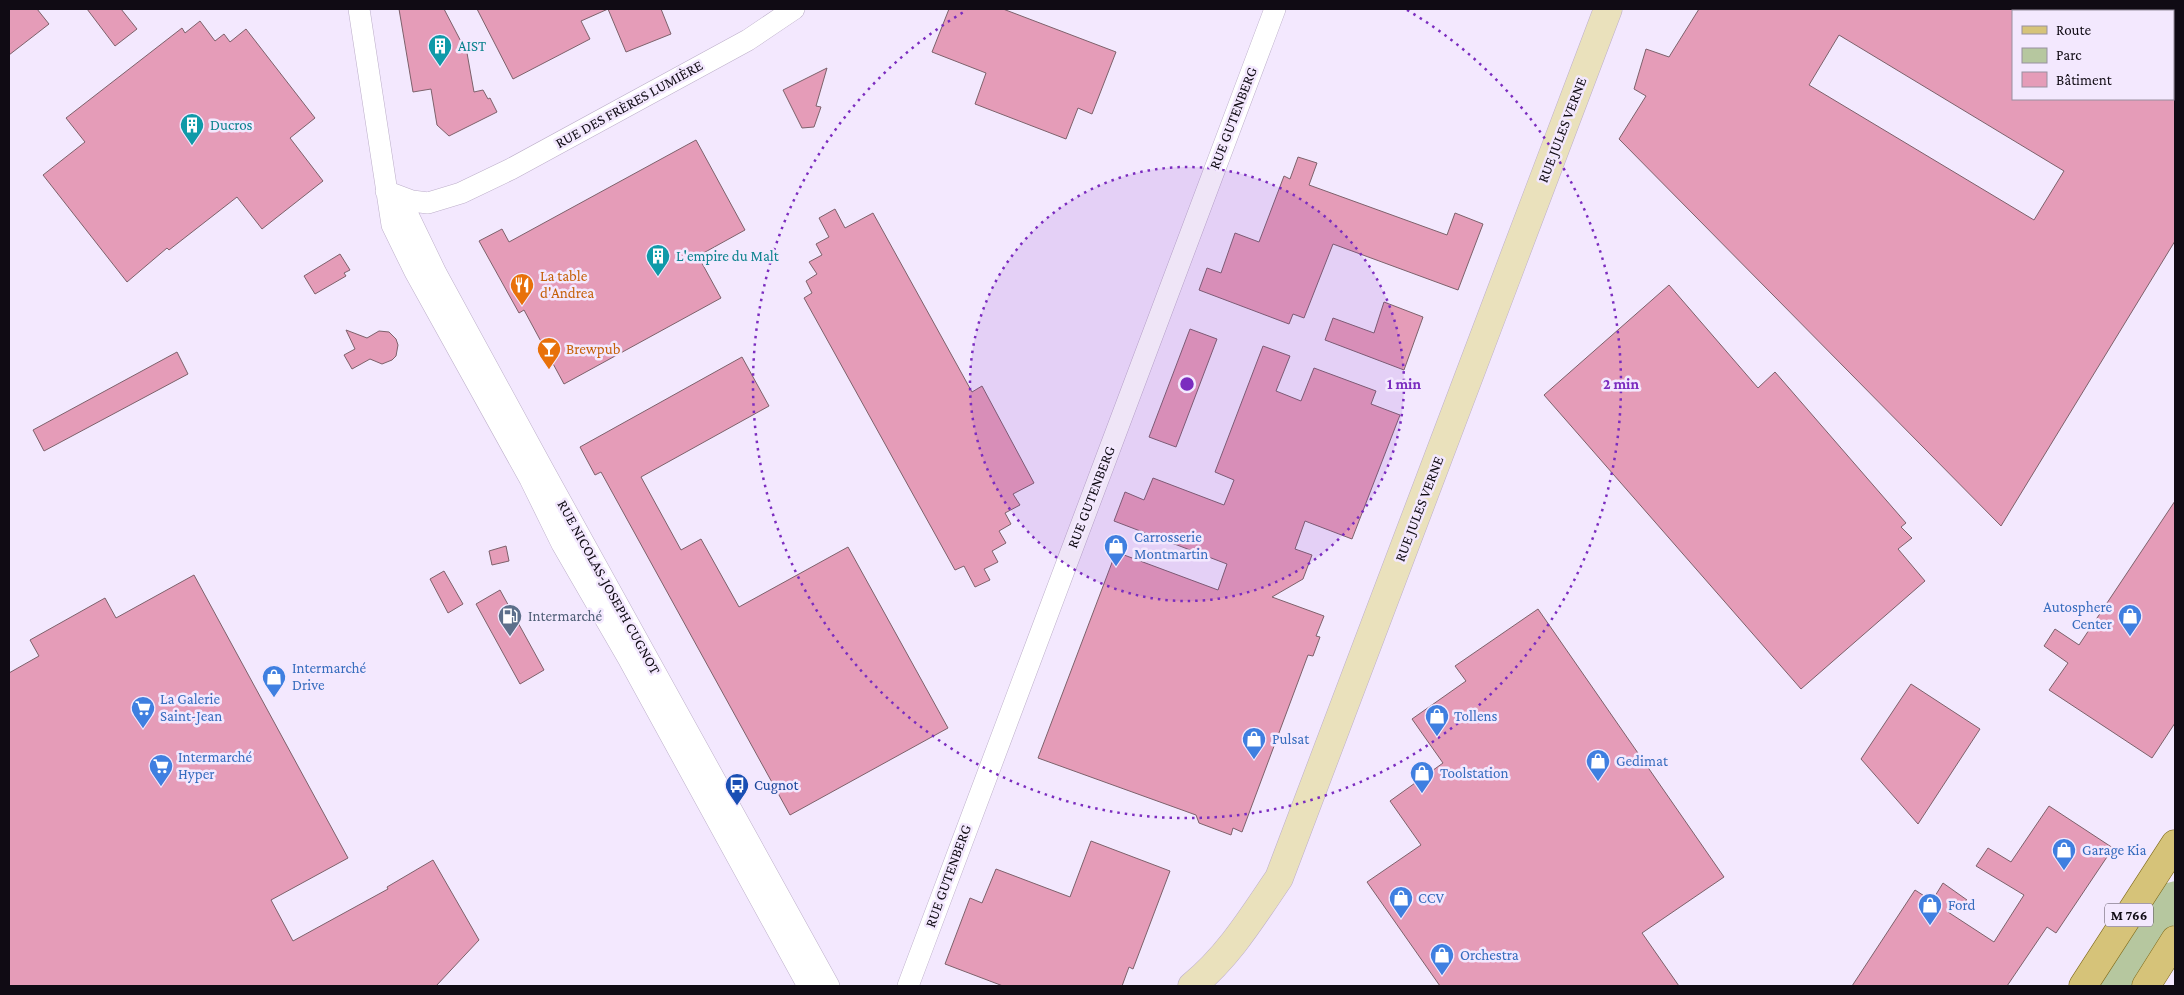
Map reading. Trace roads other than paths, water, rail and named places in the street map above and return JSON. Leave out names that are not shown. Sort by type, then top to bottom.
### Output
[{"type":"main road","name":"RUE JULES VERNE","points":[[1192,986],[1204,976],[1239,937],[1279,878],[1608,9]]},
{"type":"main road","name":"M 766","points":[[2083,986],[2168,866],[2175,844]]},
{"type":"main road","points":[[2146,986],[2175,940]]},
{"type":"street","name":"RUE NICOLAS-JOSEPH CUGNOT","points":[[359,9],[392,225],[415,272],[530,479],[562,544],[628,658],[808,986]]},
{"type":"street","name":"RUE DES FRÈRES LUMIÈRE","points":[[386,191],[412,201],[428,203],[461,193],[512,169],[748,40],[794,9]]},
{"type":"street","name":"RUE GUTENBERG","points":[[908,986],[1274,9]]},
{"type":"street","name":"RUE NICOLAS-JOSEPH CUGNOT","points":[[386,191],[409,217],[436,273],[829,986]]},
{"type":"street","name":"RUE DES FRÈRES LUMIÈRE","points":[[414,228],[434,216],[461,193]]},
{"type":"place","name":"AIST","points":[[440,67]]},
{"type":"place","name":"Ducros","points":[[192,146]]},
{"type":"place","name":"L'empire du Malt","points":[[658,277]]},
{"type":"place","name":"La table d'Andrea","points":[[522,306]]},
{"type":"place","name":"Brewpub","points":[[549,370]]},
{"type":"place","name":"Carrosserie Montmartin","points":[[1116,567]]},
{"type":"place","name":"Intermarché","points":[[510,637]]},
{"type":"place","name":"Autosphere Center","points":[[2130,637]]},
{"type":"place","name":"Intermarché Drive","points":[[274,698]]},
{"type":"place","name":"La Galerie Saint-Jean","points":[[143,729]]},
{"type":"place","name":"Tollens","points":[[1437,737]]},
{"type":"place","name":"Pulsat","points":[[1254,760]]},
{"type":"place","name":"Gedimat","points":[[1598,782]]},
{"type":"place","name":"Intermarché Hyper","points":[[161,787]]},
{"type":"place","name":"Toolstation","points":[[1422,794]]},
{"type":"place","name":"Cugnot","points":[[737,806]]},
{"type":"place","name":"Garage Kia","points":[[2064,871]]},
{"type":"place","name":"CCV","points":[[1401,919]]},
{"type":"place","name":"Ford","points":[[1930,926]]},
{"type":"place","name":"Orchestra","points":[[1442,976]]}]
